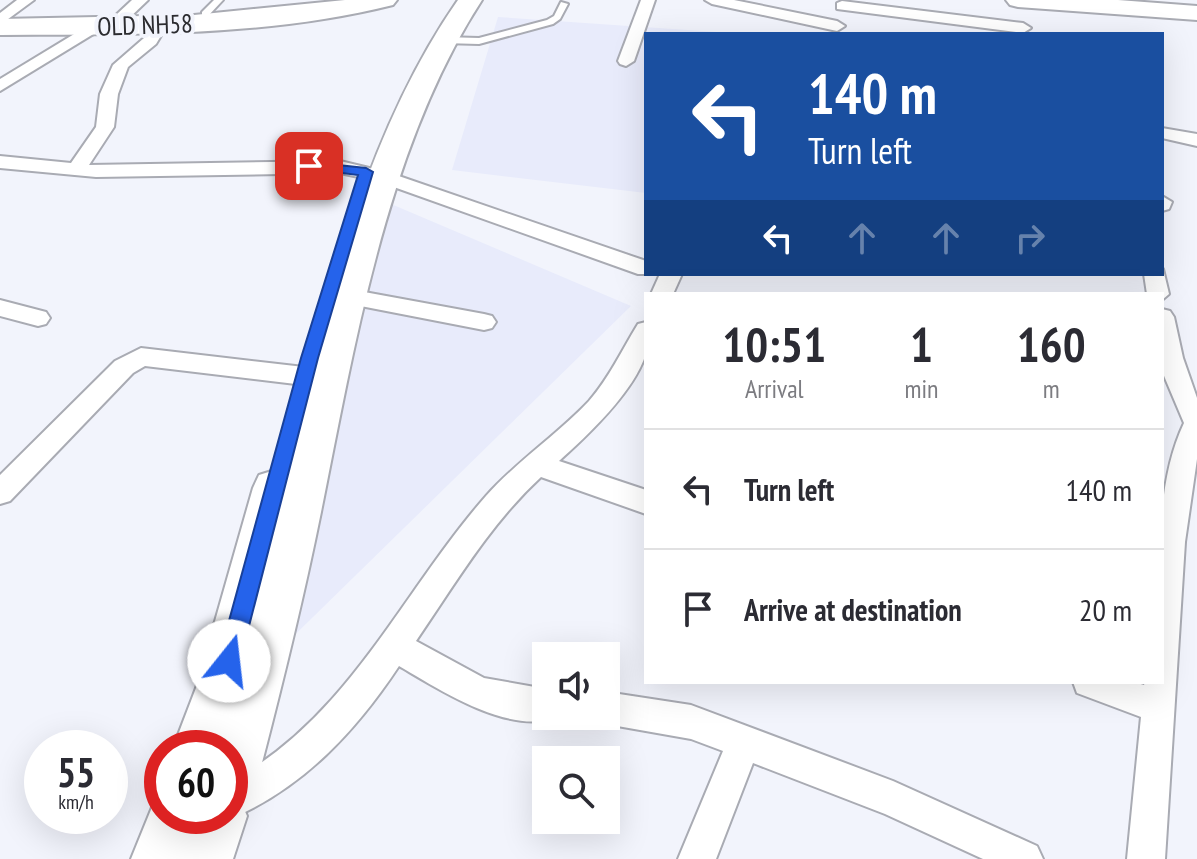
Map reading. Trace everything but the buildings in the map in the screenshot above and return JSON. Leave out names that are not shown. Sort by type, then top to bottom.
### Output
[{"type":"main road","name":"OLD NH58","points":[[0,21],[121,18],[212,7],[277,9],[340,0]]},
{"type":"main road","name":"OLD NH58","points":[[0,21],[94,27],[160,24],[276,17],[385,0]]},
{"type":"main road","points":[[207,730],[222,688],[304,376],[375,174],[442,0]]},
{"type":"main road","points":[[243,730],[276,610],[375,174],[443,40],[470,0]]},
{"type":"main road","points":[[1022,0],[1197,13]]},
{"type":"main road","points":[[1096,0],[1197,6]]},
{"type":"street","points":[[0,21],[27,0]]},
{"type":"street","points":[[121,18],[141,0]]},
{"type":"street","points":[[626,61],[648,0]]},
{"type":"street","points":[[712,0],[836,30],[843,3],[1023,31],[1022,0]]},
{"type":"street","points":[[76,170],[105,127],[109,94],[121,65],[157,33],[160,24]]},
{"type":"street","points":[[0,86],[94,27]]},
{"type":"street","points":[[1164,133],[1197,140]]},
{"type":"street","points":[[0,162],[76,170],[309,166],[375,174],[644,268]]},
{"type":"street","points":[[348,297],[484,322]]},
{"type":"street","points":[[0,308],[38,318]]},
{"type":"street","points":[[1164,326],[1174,371],[1184,400],[1197,422],[1172,474],[1164,632]]},
{"type":"street","points":[[248,794],[291,767],[330,729],[394,646],[482,522],[499,501],[599,406],[619,379],[644,335]]},
{"type":"street","points":[[0,493],[124,367],[141,357],[304,376]]},
{"type":"street","points":[[538,465],[644,501]]},
{"type":"street","points":[[394,646],[468,689],[494,700],[532,704]]},
{"type":"street","points":[[1101,684],[1160,694],[1146,859]]},
{"type":"street","points":[[620,710],[691,722],[893,799],[1024,859]]},
{"type":"street","points":[[697,859],[744,742]]},
{"type":"lane","points":[[443,40],[479,41],[550,22],[557,17],[564,4]]},
{"type":"shaded area","points":[[498,17],[717,32],[644,32],[644,193],[452,170]]},
{"type":"shaded area","points":[[384,201],[631,306],[265,664]]},
{"type":"route","points":[[229,661],[309,358],[366,172],[309,166]]}]
